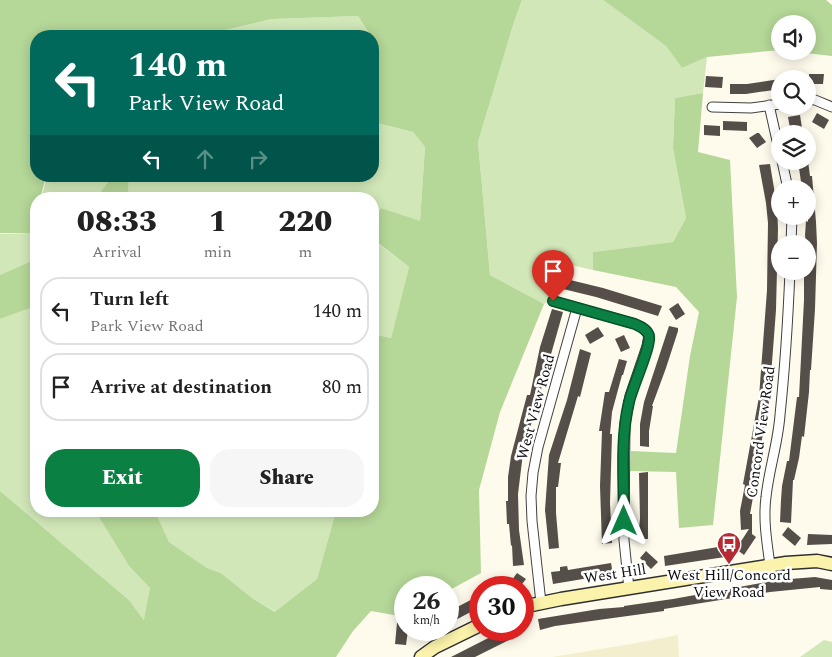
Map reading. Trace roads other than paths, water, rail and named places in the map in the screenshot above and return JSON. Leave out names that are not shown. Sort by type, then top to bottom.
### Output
[{"type":"street","points":[[816,100],[832,108]]},
{"type":"street","points":[[712,107],[751,108],[769,105],[773,125]]},
{"type":"street","name":"Concord View Road","points":[[770,565],[765,525],[765,499],[777,446],[788,323],[790,280]]},
{"type":"street","points":[[553,301],[635,324],[646,330],[649,335],[630,396],[625,424],[624,540],[630,588]]},
{"type":"street","name":"West View Road","points":[[541,603],[532,521],[531,496],[533,473],[538,447],[577,308]]},
{"type":"street","name":"West Hill","points":[[534,604],[770,565],[817,561],[832,564]]},
{"type":"street","points":[[420,657],[469,631]]},
{"type":"place","name":"West Hill/Concord View Road","points":[[729,565]]}]
